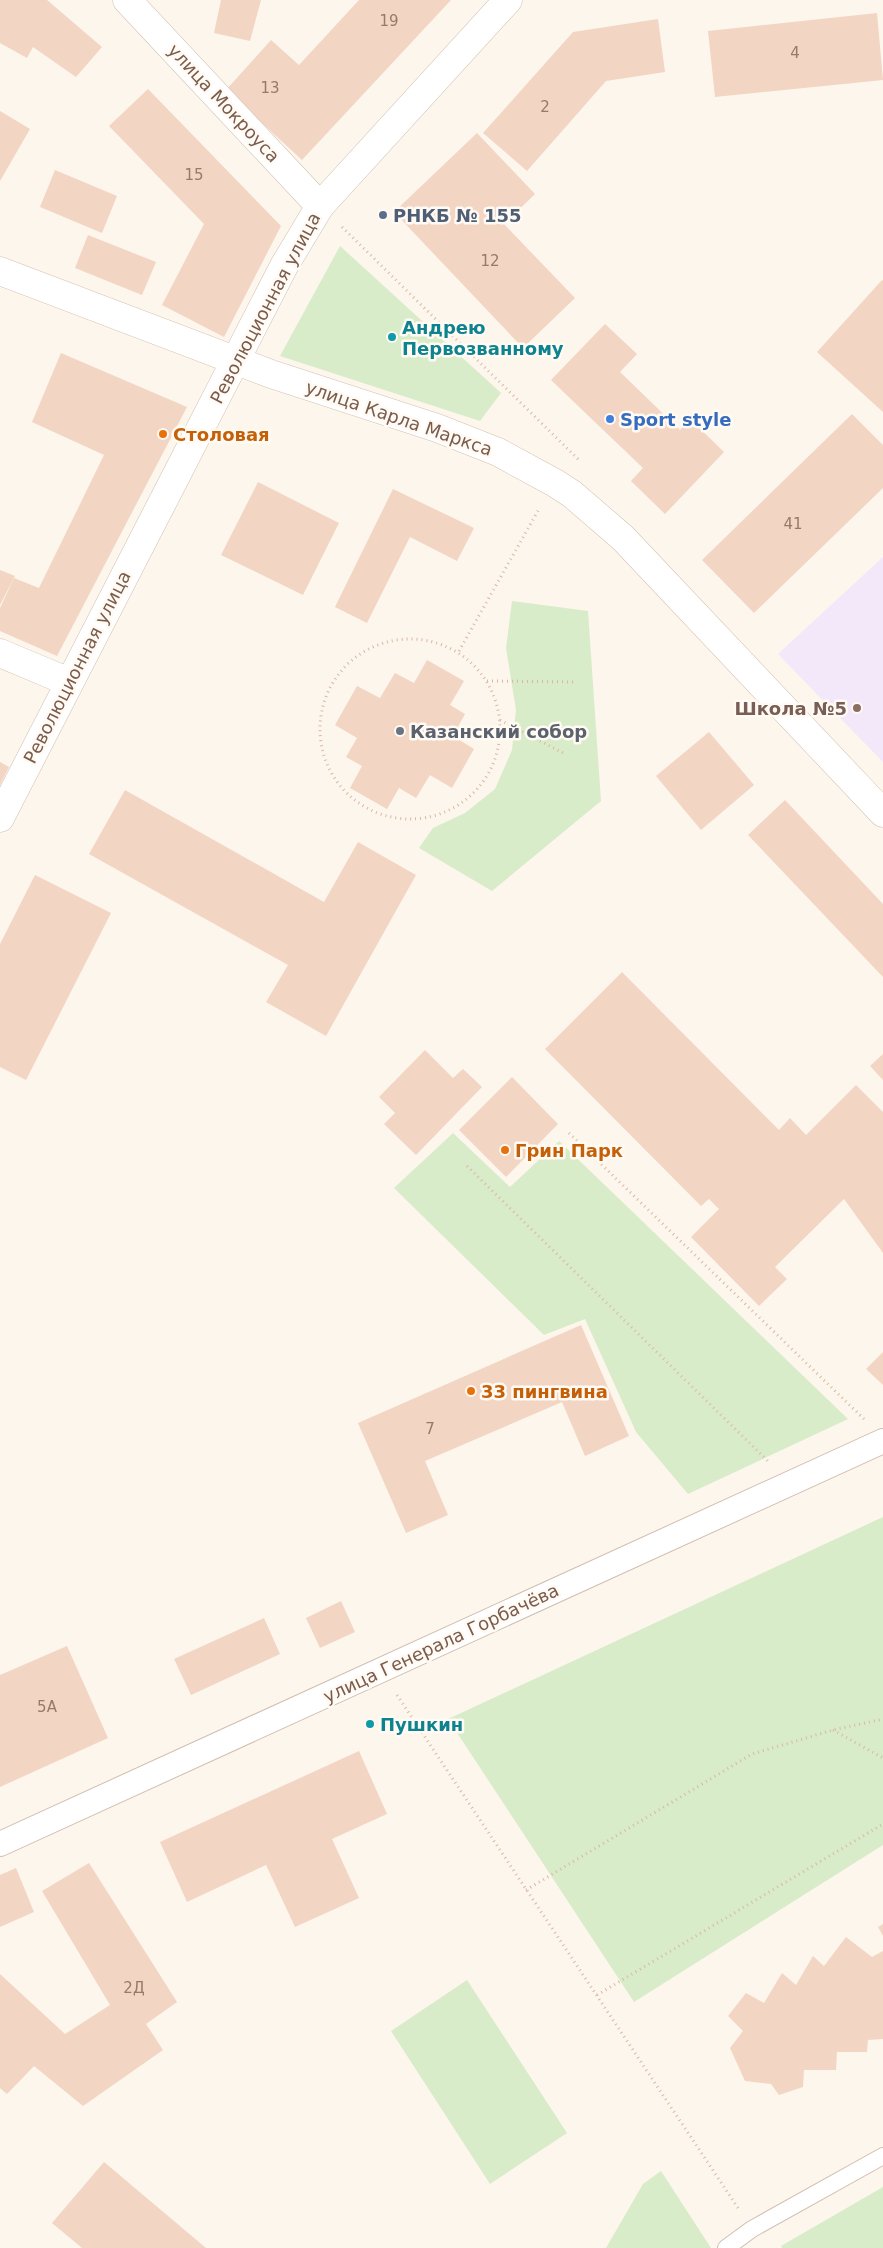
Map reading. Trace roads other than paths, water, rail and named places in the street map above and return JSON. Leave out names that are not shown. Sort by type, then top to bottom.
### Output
[{"type":"street","name":"улица Мокроуса","points":[[127,0],[320,206]]},
{"type":"street","name":"Революционная улица","points":[[0,818],[284,266],[320,206],[508,0]]},
{"type":"street","name":"улица Карла Маркса","points":[[0,271],[270,374],[446,431],[498,452],[555,483],[572,494],[623,538],[883,813]]},
{"type":"street","points":[[0,653],[69,682]]},
{"type":"street","name":"улица Генерала Горбачёва","points":[[0,1844],[883,1441]]},
{"type":"lane","points":[[726,2248],[752,2229],[883,2156]]},
{"type":"place","name":"РНКБ № 155","points":[[383,215]]},
{"type":"place","name":"Андрею Первозванному","points":[[392,337]]},
{"type":"place","name":"Sport style","points":[[610,419]]},
{"type":"place","name":"Столовая","points":[[163,434]]},
{"type":"place","name":"Школа №5","points":[[857,708]]},
{"type":"place","name":"Казанский собор","points":[[400,731]]},
{"type":"place","name":"Грин Парк","points":[[505,1150]]},
{"type":"place","name":"33 пингвина","points":[[471,1391]]},
{"type":"place","name":"Пушкин","points":[[370,1724]]}]
